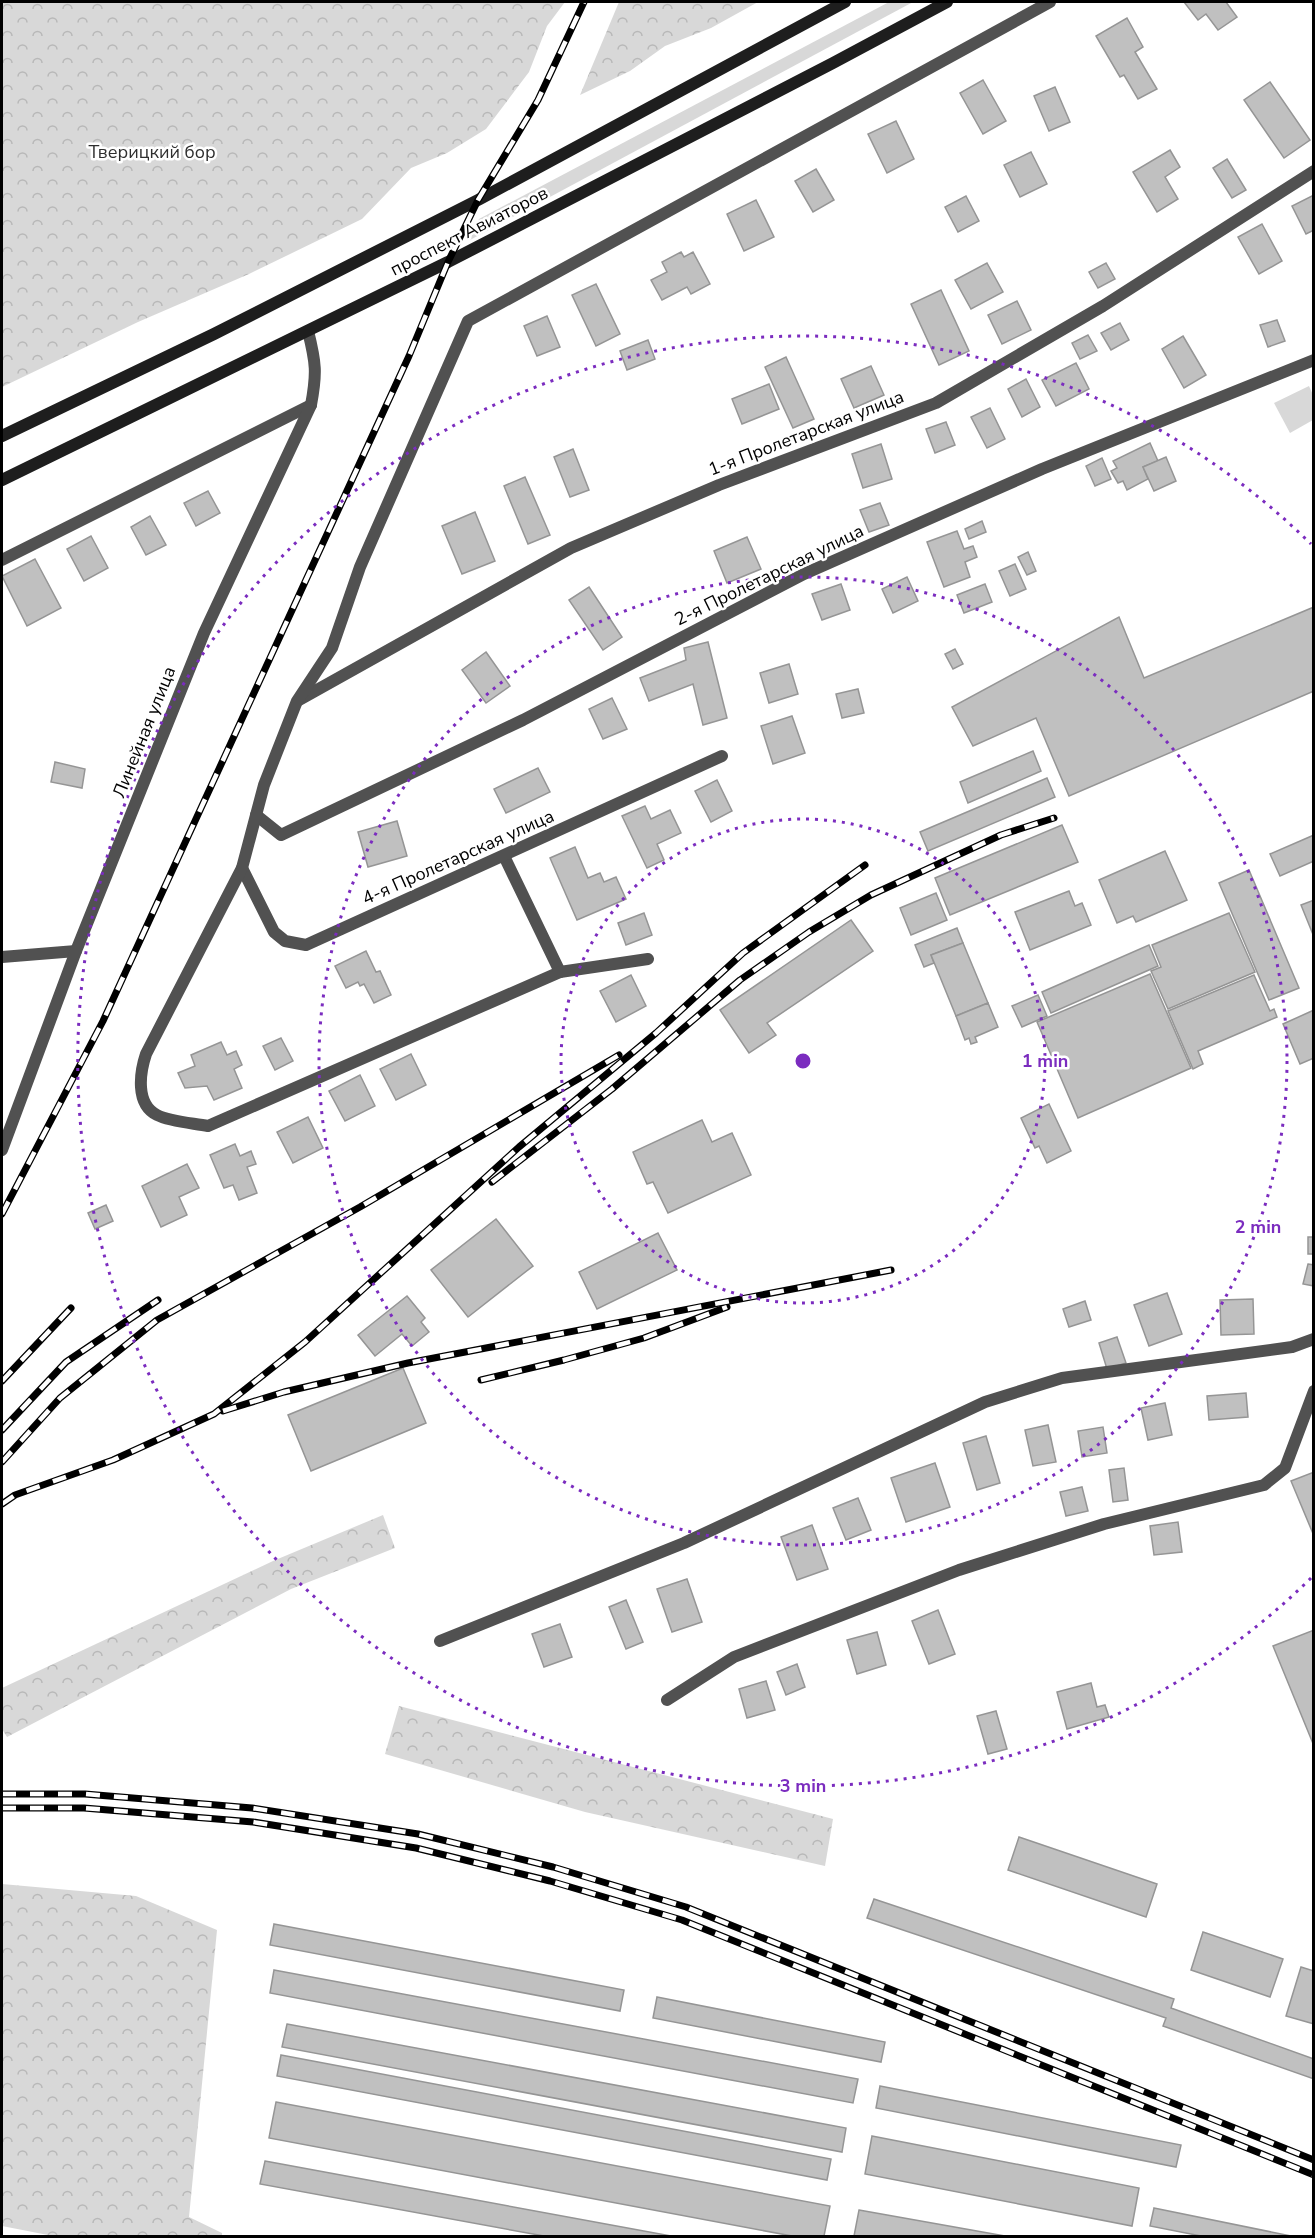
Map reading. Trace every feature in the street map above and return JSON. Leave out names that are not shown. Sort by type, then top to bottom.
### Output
[{"type":"main road","name":"проспект Авиаторов","points":[[2,436],[214,334],[478,200],[845,2]]},
{"type":"main road","name":"проспект Авиаторов","points":[[2,480],[448,262],[946,2]]},
{"type":"street","points":[[648,959],[560,972],[208,1126],[156,1114],[147,1106],[141,1090],[140,1074],[146,1054],[242,868],[264,785],[297,701],[332,648],[360,567],[468,321],[1050,2]]},
{"type":"street","name":"1-я Пролетарская улица","points":[[297,701],[571,548],[719,485],[936,403],[1104,306],[1314,171]]},
{"type":"street","name":"Линейная улица","points":[[2,1150],[76,951],[204,633],[311,405],[316,376],[308,331]]},
{"type":"street","name":"2-я Пролетарская улица","points":[[256,815],[281,835],[523,720],[804,574],[1042,469],[1314,360]]},
{"type":"street","points":[[2,560],[311,405]]},
{"type":"street","name":"4-я Пролетарская улица","points":[[242,868],[274,932],[285,941],[306,945],[722,756]]},
{"type":"street","points":[[504,856],[560,972]]},
{"type":"street","points":[[2,957],[76,951]]},
{"type":"street","points":[[440,1641],[684,1543],[985,1402],[1062,1378],[1292,1347],[1314,1339]]},
{"type":"street","points":[[667,1700],[734,1657],[960,1570],[1104,1524],[1264,1485],[1285,1468],[1314,1391]]},
{"type":"green space","name":"Тверицкий бор","points":[[2,2],[565,2],[547,26],[529,72],[486,129],[447,153],[411,168],[362,219],[249,274],[138,322],[2,387]]},
{"type":"green space","points":[[619,2],[758,2],[711,28],[665,46],[630,71],[580,95]]},
{"type":"green space","points":[[889,2],[913,2],[470,240],[479,219]]},
{"type":"green space","points":[[1309,386],[1313,395],[1313,420],[1290,433],[1274,403]]},
{"type":"green space","points":[[383,1515],[395,1548],[291,1589],[7,1737],[2,1729],[2,1688],[273,1561]]},
{"type":"green space","points":[[399,1706],[833,1819],[825,1866],[585,1812],[385,1754]]},
{"type":"green space","points":[[2,1884],[136,1896],[217,1930],[189,2217],[222,2233],[222,2236],[53,2236],[2,2226]]},
{"type":"building","points":[[1184,2],[1226,2],[1237,17],[1218,30],[1206,14],[1198,20]]},
{"type":"building","points":[[1127,18],[1143,47],[1135,52],[1157,89],[1138,99],[1124,75],[1120,77],[1096,36]]},
{"type":"building","points":[[983,80],[1006,121],[983,134],[960,93]]},
{"type":"building","points":[[1270,82],[1310,140],[1284,158],[1244,100]]},
{"type":"building","points":[[1055,87],[1070,122],[1049,131],[1034,96]]},
{"type":"building","points":[[896,121],[914,159],[887,173],[868,134]]},
{"type":"building","points":[[1170,150],[1180,167],[1165,177],[1178,199],[1157,212],[1133,172]]},
{"type":"building","points":[[1031,152],[1047,184],[1020,197],[1004,165]]},
{"type":"building","points":[[1227,159],[1246,190],[1232,198],[1213,168]]},
{"type":"building","points":[[816,169],[834,200],[813,212],[795,181]]},
{"type":"building","points":[[1314,195],[1314,230],[1306,234],[1292,206]]},
{"type":"building","points":[[966,196],[979,221],[958,232],[945,207]]},
{"type":"building","points":[[756,200],[774,237],[744,251],[727,214]]},
{"type":"building","points":[[1262,224],[1282,261],[1259,274],[1238,237]]},
{"type":"building","points":[[681,252],[684,257],[693,252],[710,284],[691,294],[687,287],[662,300],[651,280],[667,272],[662,262]]},
{"type":"building","points":[[987,263],[1003,292],[971,309],[955,280]]},
{"type":"building","points":[[1106,263],[1115,279],[1098,288],[1089,272]]},
{"type":"building","points":[[596,284],[620,334],[596,346],[572,295]]},
{"type":"building","points":[[941,290],[969,351],[939,365],[911,304]]},
{"type":"building","points":[[1017,301],[1031,330],[1002,344],[988,315]]},
{"type":"building","points":[[547,316],[560,347],[537,356],[524,326]]},
{"type":"building","points":[[1277,320],[1285,341],[1268,347],[1260,325]]},
{"type":"building","points":[[1120,323],[1129,340],[1111,350],[1101,333]]},
{"type":"building","points":[[1088,335],[1097,351],[1080,359],[1072,343]]},
{"type":"building","points":[[1183,336],[1206,375],[1184,388],[1162,349]]},
{"type":"building","points":[[648,340],[655,359],[627,370],[620,351]]},
{"type":"building","points":[[786,357],[814,419],[793,428],[765,367]]},
{"type":"building","points":[[1076,363],[1089,389],[1056,406],[1042,380]]},
{"type":"building","points":[[871,366],[884,395],[854,408],[841,379]]},
{"type":"building","points":[[1026,379],[1040,407],[1022,417],[1008,389]]},
{"type":"building","points":[[769,384],[779,409],[742,424],[732,399]]},
{"type":"building","points":[[990,408],[1005,439],[987,448],[971,417]]},
{"type":"building","points":[[946,422],[955,445],[935,453],[926,429]]},
{"type":"building","points":[[1150,443],[1158,461],[1143,467],[1148,479],[1127,490],[1123,481],[1118,483],[1111,471],[1117,468],[1113,461]]},
{"type":"building","points":[[881,444],[892,479],[863,488],[852,454]]},
{"type":"building","points":[[573,449],[589,490],[570,497],[554,457]]},
{"type":"building","points":[[1166,457],[1176,481],[1154,491],[1143,467]]},
{"type":"building","points":[[1102,458],[1111,479],[1095,486],[1086,466]]},
{"type":"building","points":[[525,477],[550,535],[528,544],[504,486]]},
{"type":"building","points":[[208,491],[220,513],[196,526],[184,503]]},
{"type":"building","points":[[880,503],[889,525],[869,532],[860,510]]},
{"type":"building","points":[[475,512],[495,561],[462,574],[442,526]]},
{"type":"building","points":[[150,516],[166,545],[146,555],[131,527]]},
{"type":"building","points":[[982,521],[986,532],[969,539],[965,529]]},
{"type":"building","points":[[957,531],[964,549],[973,546],[977,557],[965,562],[970,577],[944,587],[927,542]]},
{"type":"building","points":[[91,536],[108,568],[84,581],[67,549]]},
{"type":"building","points":[[747,537],[761,569],[727,583],[714,551]]},
{"type":"building","points":[[1028,552],[1036,571],[1027,575],[1018,557]]},
{"type":"building","points":[[35,559],[61,608],[27,626],[2,576]]},
{"type":"building","points":[[1015,564],[1026,589],[1010,596],[999,571]]},
{"type":"building","points":[[907,577],[918,601],[893,613],[882,589]]},
{"type":"building","points":[[841,584],[850,610],[822,620],[812,594]]},
{"type":"building","points":[[985,584],[992,602],[964,613],[957,595]]},
{"type":"building","points":[[589,587],[622,637],[603,650],[569,600]]},
{"type":"building","points":[[1314,607],[1314,691],[1069,796],[1036,718],[973,746],[952,707],[1119,617],[1144,678]]},
{"type":"building","points":[[708,642],[727,718],[703,725],[693,684],[649,701],[640,678],[686,660],[684,648]]},
{"type":"building","points":[[955,649],[963,664],[953,669],[945,654]]},
{"type":"building","points":[[486,652],[510,686],[486,703],[462,670]]},
{"type":"building","points":[[789,664],[798,694],[769,703],[760,673]]},
{"type":"building","points":[[858,689],[864,713],[842,718],[836,694]]},
{"type":"building","points":[[612,698],[627,729],[603,739],[589,709]]},
{"type":"building","points":[[792,716],[805,753],[773,764],[761,726]]},
{"type":"building","points":[[1033,751],[1041,771],[968,803],[960,782]]},
{"type":"building","points":[[55,762],[85,769],[82,788],[51,782]]},
{"type":"building","points":[[538,768],[550,792],[506,813],[494,789]]},
{"type":"building","points":[[1047,778],[1055,797],[928,851],[920,832]]},
{"type":"building","points":[[717,780],[732,811],[711,822],[695,791]]},
{"type":"building","points":[[645,806],[651,819],[670,810],[681,833],[657,844],[664,860],[647,868],[622,816]]},
{"type":"building","points":[[397,821],[407,856],[368,867],[358,832]]},
{"type":"building","points":[[1062,825],[1078,862],[950,915],[935,878]]},
{"type":"building","points":[[1314,835],[1314,861],[1280,876],[1270,854]]},
{"type":"building","points":[[575,847],[588,878],[600,873],[604,882],[616,877],[626,899],[577,920],[550,858]]},
{"type":"building","points":[[1165,851],[1187,900],[1136,922],[1133,916],[1117,923],[1099,880]]},
{"type":"building","points":[[1249,870],[1299,988],[1269,1000],[1219,883]]},
{"type":"building","points":[[1069,891],[1075,906],[1082,903],[1091,925],[1030,950],[1015,912]]},
{"type":"building","points":[[936,893],[947,920],[911,935],[900,908]]},
{"type":"building","points":[[1314,900],[1314,937],[1301,905]]},
{"type":"building","points":[[644,913],[652,935],[626,945],[618,923]]},
{"type":"building","points":[[1229,913],[1255,972],[1168,1009],[1151,971],[1161,967],[1152,945]]},
{"type":"building","points":[[851,920],[873,951],[767,1023],[776,1035],[749,1053],[720,1010]]},
{"type":"building","points":[[957,928],[963,943],[931,955],[934,963],[924,967],[915,945]]},
{"type":"building","points":[[963,943],[988,1003],[956,1016],[931,955]]},
{"type":"building","points":[[1149,945],[1158,966],[1051,1013],[1042,992]]},
{"type":"building","points":[[366,951],[376,972],[380,971],[391,995],[374,1003],[364,984],[360,986],[358,982],[346,988],[335,966]]},
{"type":"building","points":[[1150,974],[1191,1068],[1078,1118],[1037,1022]]},
{"type":"building","points":[[631,975],[646,1006],[616,1022],[600,991]]},
{"type":"building","points":[[1254,975],[1270,1011],[1274,1009],[1277,1017],[1198,1051],[1203,1064],[1193,1069],[1168,1011]]},
{"type":"building","points":[[1038,995],[1047,1016],[1022,1027],[1012,1006]]},
{"type":"building","points":[[988,1003],[998,1027],[975,1037],[977,1042],[971,1044],[969,1038],[965,1040],[956,1016]]},
{"type":"building","points":[[1314,1010],[1314,1058],[1300,1064],[1283,1024]]},
{"type":"building","points":[[281,1038],[293,1061],[275,1070],[263,1046]]},
{"type":"building","points":[[221,1042],[227,1055],[236,1051],[242,1065],[234,1069],[242,1088],[214,1100],[207,1086],[185,1088],[178,1073],[195,1066],[191,1055]]},
{"type":"building","points":[[411,1054],[426,1085],[396,1100],[380,1069]]},
{"type":"building","points":[[360,1075],[375,1106],[345,1121],[329,1091]]},
{"type":"building","points":[[1049,1104],[1071,1151],[1047,1163],[1039,1146],[1035,1148],[1021,1118]]},
{"type":"building","points":[[308,1117],[323,1148],[293,1163],[277,1132]]},
{"type":"building","points":[[702,1120],[712,1142],[732,1133],[751,1175],[668,1213],[653,1182],[647,1184],[633,1152]]},
{"type":"building","points":[[235,1144],[240,1156],[251,1151],[256,1164],[247,1167],[257,1193],[239,1200],[233,1185],[224,1188],[210,1155]]},
{"type":"building","points":[[187,1164],[199,1188],[179,1197],[187,1215],[161,1227],[142,1186]]},
{"type":"building","points":[[106,1205],[113,1221],[95,1229],[88,1213]]},
{"type":"building","points":[[496,1219],[533,1266],[468,1317],[431,1270]]},
{"type":"building","points":[[658,1233],[677,1270],[597,1309],[579,1272]]},
{"type":"building","points":[[1308,1237],[1314,1237],[1314,1254],[1308,1254]]},
{"type":"building","points":[[1308,1264],[1314,1265],[1314,1286],[1303,1284]]},
{"type":"building","points":[[1167,1293],[1182,1334],[1149,1346],[1134,1305]]},
{"type":"building","points":[[407,1296],[425,1318],[421,1322],[429,1332],[412,1346],[402,1334],[375,1356],[358,1335]]},
{"type":"building","points":[[1253,1299],[1254,1334],[1221,1335],[1220,1300]]},
{"type":"building","points":[[1085,1301],[1091,1320],[1069,1327],[1063,1309]]},
{"type":"building","points":[[1117,1337],[1126,1363],[1107,1369],[1099,1343]]},
{"type":"building","points":[[403,1368],[426,1423],[311,1471],[288,1415]]},
{"type":"building","points":[[1246,1393],[1248,1417],[1209,1420],[1207,1396]]},
{"type":"building","points":[[1165,1403],[1172,1435],[1148,1440],[1141,1408]]},
{"type":"building","points":[[1048,1425],[1056,1462],[1033,1466],[1025,1430]]},
{"type":"building","points":[[1103,1427],[1107,1453],[1082,1457],[1078,1431]]},
{"type":"building","points":[[986,1436],[1000,1483],[977,1490],[963,1443]]},
{"type":"building","points":[[935,1463],[950,1507],[906,1522],[891,1478]]},
{"type":"building","points":[[1124,1468],[1128,1500],[1113,1502],[1109,1470]]},
{"type":"building","points":[[1314,1472],[1314,1536],[1291,1481]]},
{"type":"building","points":[[1082,1487],[1088,1511],[1066,1516],[1060,1492]]},
{"type":"building","points":[[858,1498],[871,1530],[846,1540],[833,1508]]},
{"type":"building","points":[[1178,1522],[1182,1552],[1154,1555],[1150,1526]]},
{"type":"building","points":[[812,1525],[828,1569],[797,1580],[781,1537]]},
{"type":"building","points":[[687,1579],[702,1622],[672,1632],[657,1589]]},
{"type":"building","points":[[626,1600],[643,1642],[626,1649],[609,1607]]},
{"type":"building","points":[[938,1610],[955,1654],[929,1664],[912,1621]]},
{"type":"building","points":[[560,1624],[572,1657],[544,1667],[532,1634]]},
{"type":"building","points":[[1314,1630],[1314,1746],[1273,1646]]},
{"type":"building","points":[[877,1632],[886,1665],[857,1674],[847,1640]]},
{"type":"building","points":[[797,1664],[805,1687],[786,1695],[777,1672]]},
{"type":"building","points":[[766,1681],[775,1710],[747,1718],[739,1689]]},
{"type":"building","points":[[1091,1683],[1097,1707],[1105,1705],[1109,1717],[1067,1729],[1057,1692]]},
{"type":"building","points":[[996,1711],[1007,1749],[988,1754],[977,1716]]},
{"type":"building","points":[[1019,1837],[1157,1884],[1146,1917],[1008,1870]]},
{"type":"building","points":[[874,1899],[1174,1999],[1171,2008],[1314,2059],[1314,2079],[1163,2026],[1166,2018],[867,1918]]},
{"type":"building","points":[[274,1924],[624,1990],[620,2011],[270,1945]]},
{"type":"building","points":[[1203,1932],[1283,1959],[1270,1997],[1191,1970]]},
{"type":"building","points":[[1301,1967],[1314,1971],[1314,2024],[1286,2016]]},
{"type":"building","points":[[274,1970],[858,2079],[853,2103],[270,1993]]},
{"type":"building","points":[[657,1997],[885,2042],[881,2062],[653,2018]]},
{"type":"building","points":[[287,2024],[846,2128],[842,2152],[282,2047]]},
{"type":"building","points":[[281,2055],[831,2159],[827,2180],[277,2076]]},
{"type":"building","points":[[880,2086],[1181,2145],[1176,2167],[876,2108]]},
{"type":"building","points":[[276,2102],[830,2206],[824,2236],[792,2236],[269,2138]]},
{"type":"building","points":[[872,2136],[1139,2188],[1132,2226],[865,2174]]},
{"type":"building","points":[[265,2161],[671,2236],[544,2236],[260,2184]]},
{"type":"building","points":[[1154,2208],[1291,2236],[1201,2236],[1150,2226]]},
{"type":"building","points":[[859,2210],[1005,2236],[854,2236]]},
{"type":"railway","points":[[2,1214],[103,1021],[409,356],[448,262],[478,200],[538,100],[584,2]]},
{"type":"railway","points":[[492,1182],[612,1089],[740,980],[809,932],[871,895],[1001,835],[1054,818]]},
{"type":"railway","points":[[2,1504],[15,1495],[113,1460],[214,1414],[305,1342],[519,1147],[656,1033],[743,953],[865,865]]},
{"type":"railway","points":[[2,1462],[60,1398],[157,1320],[360,1207],[619,1055]]},
{"type":"railway","points":[[223,1411],[284,1392],[408,1363],[891,1270]]},
{"type":"railway","points":[[2,1430],[66,1362],[158,1300]]},
{"type":"railway","points":[[481,1380],[644,1338],[727,1307]]},
{"type":"railway","points":[[2,1381],[71,1308]]},
{"type":"railway","points":[[2,1794],[85,1794],[252,1808],[418,1834],[553,1867],[686,1907],[1314,2160]]},
{"type":"railway","points":[[2,1808],[84,1808],[253,1822],[416,1848],[550,1881],[682,1920],[1314,2175]]}]
